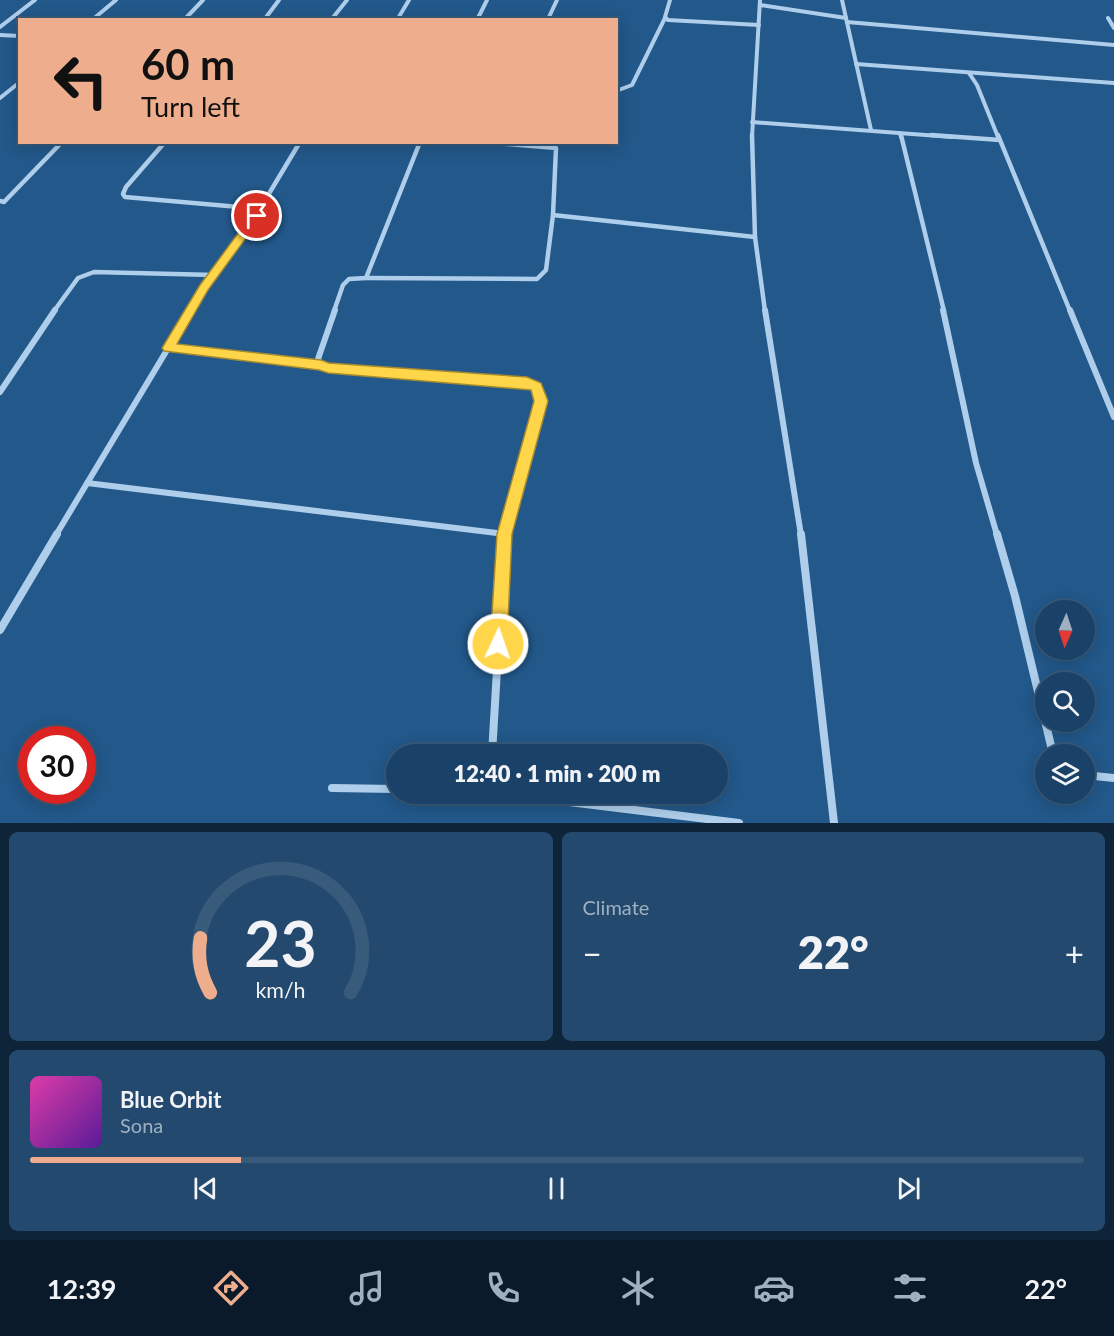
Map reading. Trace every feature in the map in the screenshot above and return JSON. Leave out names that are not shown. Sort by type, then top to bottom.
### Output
[{"type":"street","points":[[0,27],[35,0]]},
{"type":"street","points":[[94,18],[116,0]]},
{"type":"street","points":[[186,18],[203,0]]},
{"type":"street","points":[[266,18],[279,0]]},
{"type":"street","points":[[333,18],[347,0]]},
{"type":"street","points":[[398,18],[409,0]]},
{"type":"street","points":[[478,18],[488,0]]},
{"type":"street","points":[[549,17],[557,0]]},
{"type":"street","points":[[618,90],[632,85],[665,18],[670,0]]},
{"type":"street","points":[[842,0],[871,130]]},
{"type":"street","points":[[834,823],[805,557],[770,347],[755,237],[752,122],[760,2],[846,20],[1114,45]]},
{"type":"street","points":[[665,18],[671,21],[759,25]]},
{"type":"street","points":[[1108,18],[1114,28]]},
{"type":"street","points":[[0,35],[18,36]]},
{"type":"street","points":[[856,64],[1114,83]]},
{"type":"street","points":[[969,73],[977,85],[1114,417]]},
{"type":"street","points":[[0,98],[18,84]]},
{"type":"street","points":[[752,122],[1000,140]]},
{"type":"street","points":[[900,133],[936,275],[976,463],[1014,596],[1051,744]]},
{"type":"street","points":[[0,201],[4,202],[60,144]]},
{"type":"street","points":[[163,144],[126,187],[123,194],[125,197],[261,209]]},
{"type":"street","points":[[0,630],[168,348],[214,275],[261,209],[299,144]]},
{"type":"street","points":[[366,278],[419,144]]},
{"type":"street","points":[[321,365],[318,359],[343,285],[349,279],[537,279],[543,275],[546,270],[552,215],[556,148],[507,144]]},
{"type":"street","points":[[552,215],[755,237]]},
{"type":"street","points":[[0,392],[72,284],[85,274],[94,272],[214,275]]},
{"type":"street","points":[[168,348],[321,365],[328,368],[527,382],[537,387],[541,401],[505,534],[493,744]]},
{"type":"street","points":[[87,483],[505,534]]},
{"type":"street","points":[[1095,775],[1114,778]]},
{"type":"street","points":[[332,788],[386,789]]},
{"type":"street","points":[[586,804],[739,823]]},
{"type":"route","points":[[257,216],[204,288],[168,348],[321,365],[328,368],[527,382],[537,387],[541,401],[505,534],[498,644]]}]
